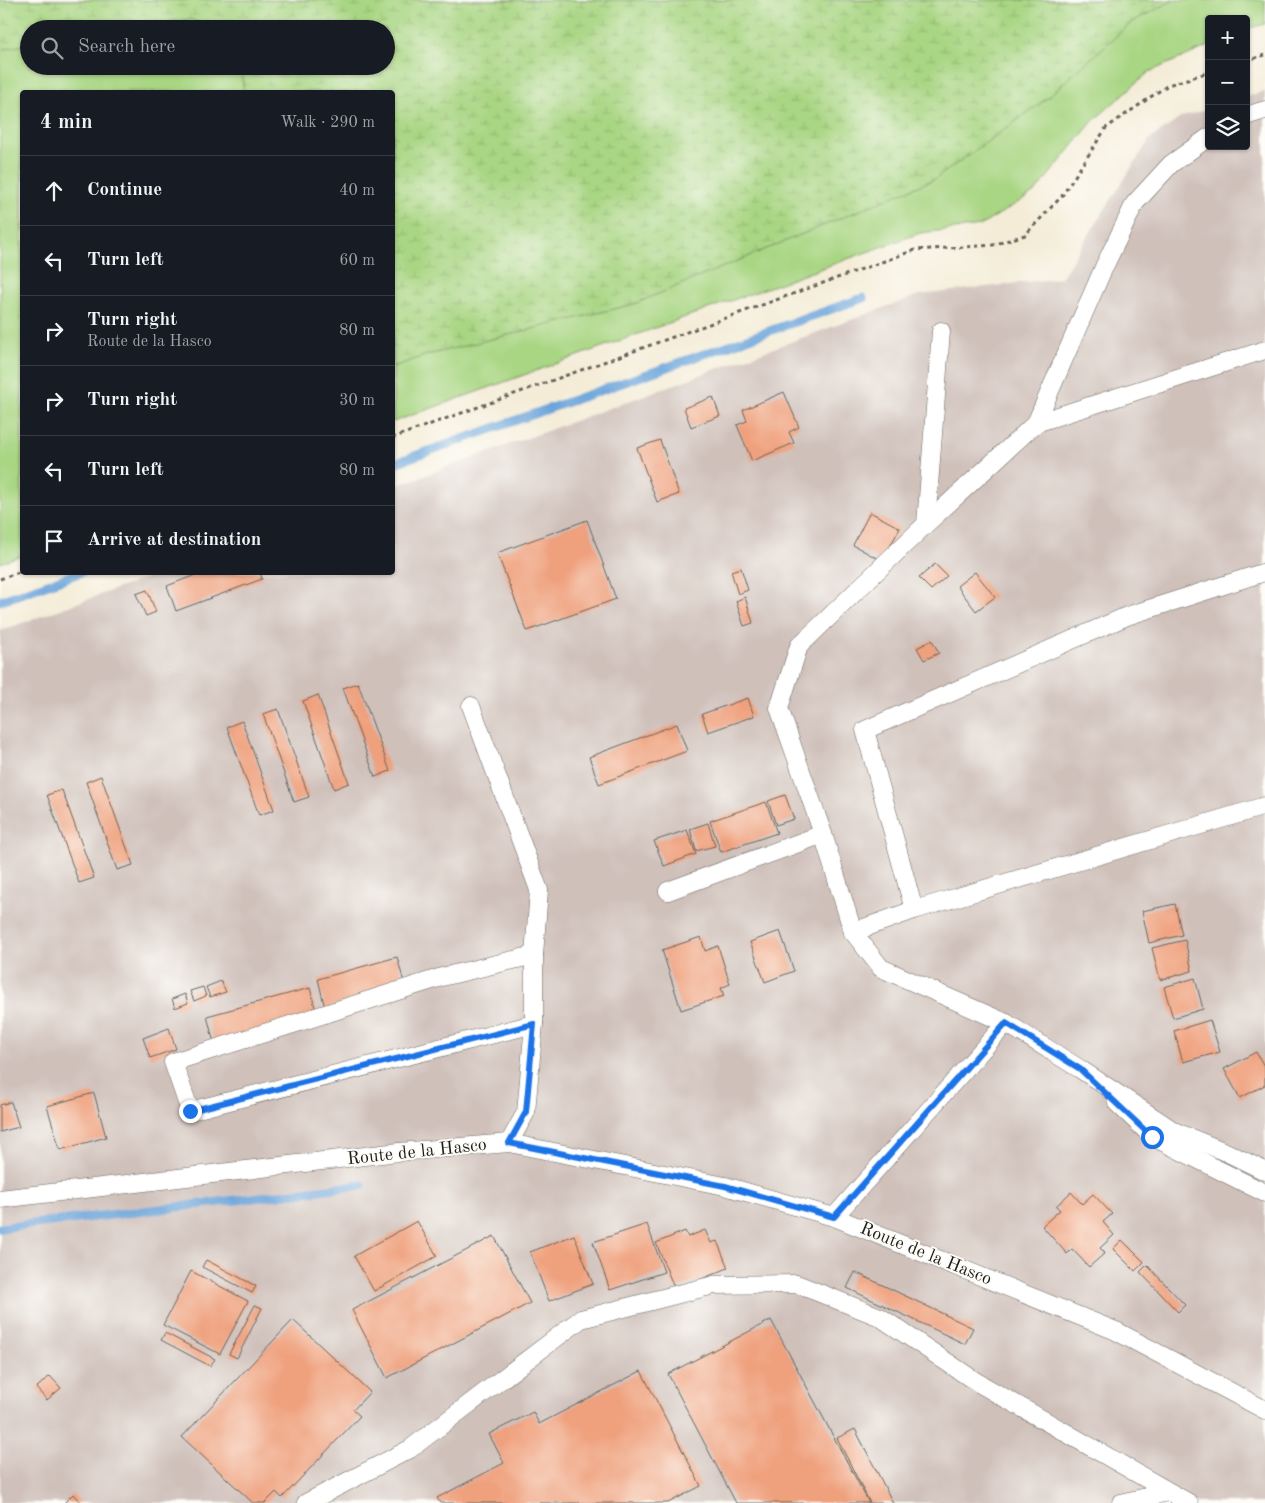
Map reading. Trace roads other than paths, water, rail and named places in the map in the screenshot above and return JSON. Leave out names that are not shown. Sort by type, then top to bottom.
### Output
[{"type":"lane","points":[[1250,115],[1265,110]]},
{"type":"lane","points":[[1205,139],[1171,164],[1135,203],[1104,267],[1036,423],[926,524],[800,646],[779,708],[823,834],[853,932],[881,968],[1006,1023],[1174,1131],[1228,1153],[1265,1171]]},
{"type":"lane","points":[[926,524],[941,331]]},
{"type":"lane","points":[[1036,423],[1265,350]]},
{"type":"lane","points":[[914,910],[865,730],[1127,616],[1265,572]]},
{"type":"lane","points":[[471,706],[539,890],[534,956],[534,1024],[526,1112],[509,1143]]},
{"type":"lane","points":[[853,932],[914,910],[1265,806]]},
{"type":"lane","points":[[668,891],[823,834]]},
{"type":"lane","points":[[534,956],[442,977],[173,1062],[190,1111],[534,1024]]},
{"type":"lane","points":[[834,1217],[1006,1023]]},
{"type":"lane","points":[[1080,1069],[1152,1137],[1265,1193]]},
{"type":"lane","name":"Route de la Hasco","points":[[0,1199],[399,1152],[509,1143],[725,1186],[834,1217],[1116,1331],[1265,1410]]},
{"type":"lane","points":[[306,1503],[410,1449],[581,1319],[714,1285],[797,1284],[880,1317],[975,1381],[1189,1503]]},
{"type":"lane","points":[[1121,1503],[1168,1492]]},
{"type":"waterway","points":[[395,463],[863,298]]},
{"type":"waterway","points":[[0,601],[74,575]]},
{"type":"waterway","points":[[0,1228],[362,1185]]}]
